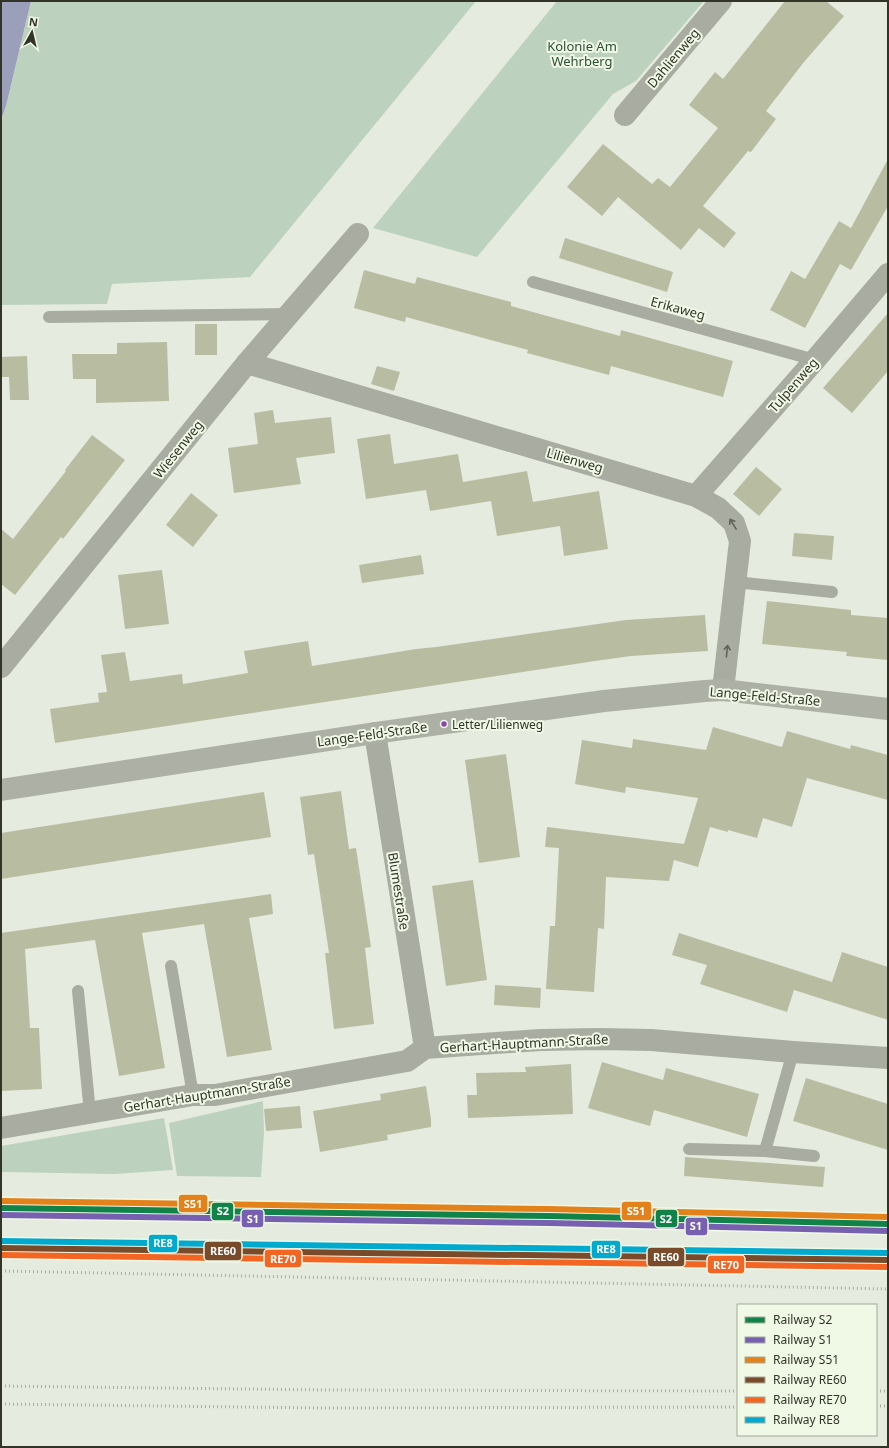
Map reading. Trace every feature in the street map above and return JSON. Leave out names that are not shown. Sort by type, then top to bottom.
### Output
[{"type":"street","name":"Dahlienweg","points":[[625,115],[721,1]]},
{"type":"street","name":"Wiesenweg","points":[[1,667],[247,363],[358,234]]},
{"type":"street","name":"Tulpenweg","points":[[696,496],[888,274]]},
{"type":"street","name":"Lilienweg","points":[[247,363],[696,496],[718,508],[734,523],[740,541],[723,690]]},
{"type":"street","name":"Lange-Feld-Straße","points":[[1,790],[375,733],[604,701],[705,691],[723,690],[888,709]]},
{"type":"street","name":"Blumestraße","points":[[375,733],[424,1048]]},
{"type":"street","name":"Gerhart-Hauptmann-Straße","points":[[1,1128],[193,1095],[215,1095],[407,1061],[424,1048],[540,1040],[652,1040],[793,1052],[888,1058]]},
{"type":"lane","name":"Erikaweg","points":[[533,282],[815,360]]},
{"type":"lane","points":[[49,318],[288,314]]},
{"type":"lane","points":[[735,582],[832,592]]},
{"type":"lane","points":[[171,966],[193,1095]]},
{"type":"lane","points":[[78,991],[90,1113]]},
{"type":"lane","points":[[765,1151],[793,1052]]},
{"type":"lane","points":[[689,1149],[765,1151],[814,1156]]},
{"type":"green space","points":[[31,1],[476,1],[250,277],[112,284],[107,304],[1,305],[1,120],[6,106]]},
{"type":"green space","name":"Kolonie Am Wehrberg","points":[[557,1],[704,1],[636,81],[613,94],[477,257],[373,228]]},
{"type":"green space","points":[[263,1101],[264,1133],[261,1177],[177,1176],[169,1123]]},
{"type":"green space","points":[[164,1118],[173,1170],[115,1174],[1,1172],[1,1146]]},
{"type":"water","points":[[1,1],[31,1],[6,106],[1,120]]},
{"type":"building","points":[[785,1],[826,1],[844,16],[804,62],[766,111],[776,119],[751,152],[748,151],[703,206],[736,233],[724,248],[699,228],[681,250],[618,197],[602,216],[567,187],[603,144],[652,184],[658,178],[670,187],[718,128],[689,105],[715,72],[723,79]]},
{"type":"building","points":[[888,159],[888,206],[851,270],[840,264],[805,328],[770,310],[791,271],[805,279],[839,221],[851,228]]},
{"type":"building","points":[[565,238],[673,272],[667,292],[559,258]]},
{"type":"building","points":[[364,270],[415,284],[417,277],[511,302],[511,306],[620,336],[621,330],[733,361],[723,397],[611,366],[609,375],[527,353],[528,350],[406,317],[405,322],[354,308]]},
{"type":"building","points":[[888,313],[888,371],[852,413],[823,388]]},
{"type":"building","points":[[195,324],[217,324],[217,355],[195,355]]},
{"type":"building","points":[[167,342],[169,401],[96,403],[96,379],[73,379],[72,354],[117,354],[117,343]]},
{"type":"building","points":[[27,356],[29,400],[10,400],[9,377],[1,377],[1,357]]},
{"type":"building","points":[[377,366],[400,372],[394,391],[371,384]]},
{"type":"building","points":[[273,410],[275,423],[331,417],[335,453],[296,458],[301,484],[234,493],[228,448],[258,444],[254,413]]},
{"type":"building","points":[[390,434],[394,464],[458,454],[463,482],[527,471],[533,502],[599,491],[608,549],[564,556],[560,526],[497,536],[491,501],[430,511],[426,490],[366,499],[357,439]]},
{"type":"building","points":[[92,435],[125,460],[63,539],[61,537],[15,595],[1,584],[1,529],[13,539]]},
{"type":"building","points":[[756,467],[782,489],[759,516],[733,494]]},
{"type":"building","points":[[191,493],[218,515],[193,547],[166,525]]},
{"type":"building","points":[[794,533],[834,536],[832,560],[792,556]]},
{"type":"building","points":[[421,555],[424,574],[362,583],[359,565]]},
{"type":"building","points":[[162,570],[169,624],[125,629],[118,575]]},
{"type":"building","points":[[767,601],[851,610],[851,615],[888,618],[888,660],[846,656],[847,652],[762,644]]},
{"type":"building","points":[[705,615],[708,651],[631,656],[595,661],[55,743],[50,709],[99,702],[98,693],[107,692],[101,655],[125,652],[130,681],[182,674],[183,684],[248,673],[244,651],[308,641],[312,666],[416,649],[626,620]]},
{"type":"building","points":[[713,727],[782,747],[787,731],[850,749],[851,745],[888,755],[888,800],[807,778],[792,827],[763,818],[757,838],[710,827],[698,867],[674,860],[669,881],[606,877],[604,929],[598,928],[594,992],[546,989],[550,926],[555,926],[559,848],[545,847],[547,827],[684,844],[698,798],[626,787],[625,793],[575,784],[582,740],[632,748],[633,739],[706,750]]},
{"type":"building","points":[[506,754],[520,857],[479,863],[465,760]]},
{"type":"building","points":[[341,791],[349,849],[356,848],[371,947],[365,948],[374,1024],[334,1029],[325,953],[329,953],[314,854],[308,855],[300,797]]},
{"type":"building","points":[[264,792],[271,837],[1,879],[1,833]]},
{"type":"building","points":[[473,880],[487,980],[446,986],[432,886]]},
{"type":"building","points":[[271,894],[273,914],[249,918],[272,1050],[227,1057],[204,924],[142,933],[165,1068],[119,1076],[95,940],[25,949],[30,1028],[39,1028],[42,1089],[1,1091],[1,933]]},
{"type":"building","points":[[679,933],[832,982],[842,952],[888,967],[888,1020],[794,990],[787,1012],[700,984],[707,965],[672,955]]},
{"type":"building","points":[[495,985],[541,988],[540,1008],[494,1005]]},
{"type":"building","points":[[602,1062],[663,1080],[666,1068],[759,1094],[747,1137],[654,1110],[650,1126],[588,1108]]},
{"type":"building","points":[[571,1064],[573,1114],[468,1118],[467,1095],[477,1095],[476,1073],[526,1072],[525,1067]]},
{"type":"building","points":[[806,1078],[888,1104],[888,1150],[793,1121]]},
{"type":"building","points":[[426,1086],[431,1127],[387,1135],[388,1140],[320,1152],[313,1111],[381,1100],[380,1094]]},
{"type":"building","points":[[300,1106],[302,1128],[266,1131],[264,1109]]},
{"type":"building","points":[[685,1157],[825,1167],[823,1187],[684,1176]]},
{"type":"railway","points":[[1,1271],[888,1289]]},
{"type":"railway","points":[[1,1386],[325,1390],[737,1391]]},
{"type":"railway","points":[[877,1391],[888,1391]]},
{"type":"railway","points":[[1,1404],[324,1408],[737,1407]]},
{"type":"railway","points":[[877,1406],[888,1406]]},
{"type":"rail line","name":"S51","points":[[1,1201],[549,1209],[888,1217]]},
{"type":"rail line","name":"S2","points":[[1,1208],[549,1216],[888,1224]]},
{"type":"rail line","name":"S1","points":[[1,1215],[549,1223],[888,1231]]},
{"type":"rail line","name":"RE8","points":[[1,1241],[888,1253]]},
{"type":"rail line","name":"RE60","points":[[1,1248],[888,1260]]},
{"type":"rail line","name":"RE70","points":[[1,1255],[888,1267]]},
{"type":"place","name":"Letter/Lilienweg","points":[[444,724]]}]
